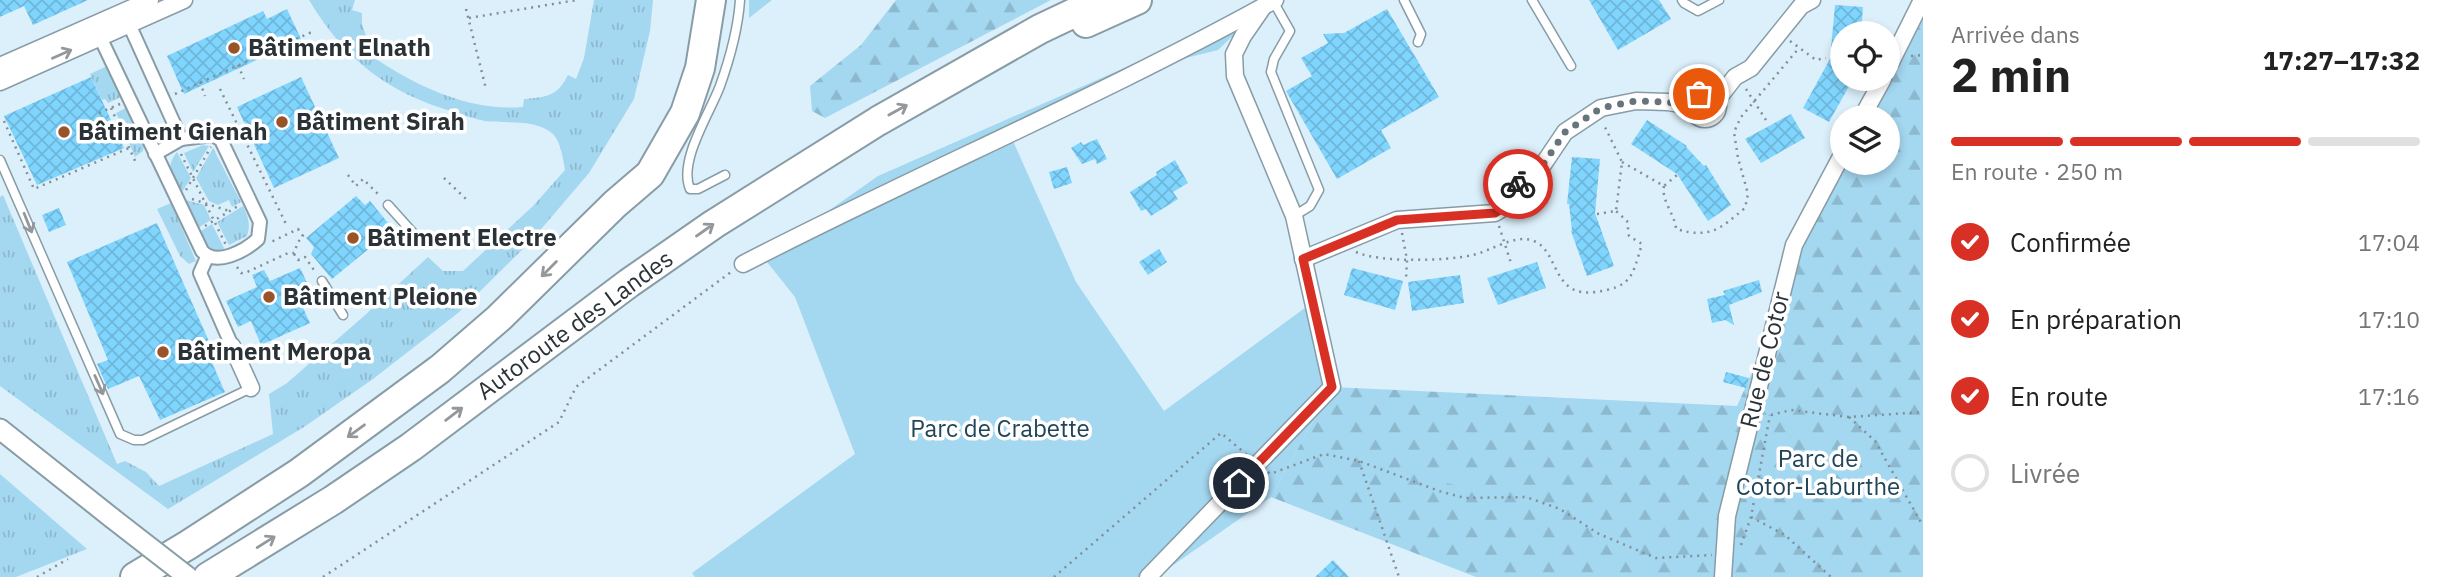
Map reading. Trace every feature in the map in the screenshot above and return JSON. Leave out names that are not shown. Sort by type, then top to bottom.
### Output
[{"type":"highway","points":[[615,204],[669,108],[689,37],[693,0]]},
{"type":"highway","points":[[615,204],[650,174],[685,113],[700,68],[711,0]]},
{"type":"highway","points":[[949,83],[1040,29],[1101,0]]},
{"type":"highway","points":[[949,83],[1137,0]]},
{"type":"highway","name":"Autoroute des Landes","points":[[208,577],[321,508],[411,447],[629,283],[713,224],[878,121],[949,83]]},
{"type":"highway","name":"Autoroute des Landes","points":[[135,577],[299,473],[440,369],[499,318],[615,204]]},
{"type":"street","points":[[0,66],[150,0]]},
{"type":"street","points":[[0,82],[184,0]]},
{"type":"street","points":[[1303,259],[1400,220],[1495,213],[1513,202],[1526,208],[1535,203],[1537,193],[1530,184],[1565,132],[1601,108],[1636,101],[1692,106],[1695,97],[1704,93],[1714,96],[1722,94],[1735,77],[1751,68],[1801,6],[1812,0]]},
{"type":"street","points":[[1900,44],[1922,0]]},
{"type":"street","points":[[1148,577],[1332,387],[1294,216],[1235,76],[1234,54],[1243,36],[1271,3]]},
{"type":"street","points":[[743,264],[847,210],[1087,98],[1271,3]]},
{"type":"street","points":[[129,24],[163,99],[178,140]]},
{"type":"street","points":[[100,37],[155,154],[193,234],[207,257],[215,259],[231,254],[258,239],[260,222],[221,140],[213,135],[178,140],[155,154]]},
{"type":"street","name":"Rue de Cotor","points":[[1723,577],[1727,516],[1750,414],[1794,245],[1831,175]]},
{"type":"street","points":[[207,257],[200,273],[251,388]]},
{"type":"street","points":[[0,429],[188,577]]},
{"type":"lane","points":[[725,174],[698,189],[690,189],[686,180],[693,145],[724,74],[738,24],[740,0]]},
{"type":"lane","points":[[1404,0],[1421,34],[1418,42]]},
{"type":"lane","points":[[1532,0],[1571,65]]},
{"type":"lane","points":[[1682,0],[1698,10],[1719,0]]},
{"type":"lane","points":[[1271,3],[1290,31],[1274,59],[1271,72],[1319,190],[1310,206],[1294,216]]},
{"type":"lane","points":[[0,160],[120,434],[134,440],[142,440],[251,388]]},
{"type":"lane","points":[[388,205],[423,244]]},
{"type":"lane","points":[[322,281],[343,315]]},
{"type":"path","points":[[469,18],[576,0]]},
{"type":"path","points":[[466,9],[486,89]]},
{"type":"path","points":[[163,99],[314,30]]},
{"type":"path","points":[[1779,33],[1816,60],[1826,58]]},
{"type":"path","points":[[283,45],[289,59]]},
{"type":"path","points":[[1677,175],[1664,186],[1662,194],[1675,218],[1676,229],[1696,235],[1719,230],[1745,208],[1748,194],[1734,132],[1741,117],[1799,48]]},
{"type":"path","points":[[238,65],[244,79]]},
{"type":"path","points":[[200,82],[205,96]]},
{"type":"path","points":[[1722,94],[1747,88],[1766,120]]},
{"type":"path","points":[[220,89],[287,226]]},
{"type":"path","points":[[99,113],[130,101]]},
{"type":"path","points":[[111,108],[136,163]]},
{"type":"path","points":[[1597,111],[1622,162],[1616,211]]},
{"type":"path","points":[[4,121],[34,188],[129,148]]},
{"type":"path","points":[[178,140],[193,178],[239,271],[245,273],[288,253],[294,253]]},
{"type":"path","points":[[221,140],[213,145],[182,197],[229,211]]},
{"type":"path","points":[[1622,162],[1664,186]]},
{"type":"path","points":[[348,175],[356,186],[363,179],[388,205]]},
{"type":"path","points":[[444,178],[466,199]]},
{"type":"path","points":[[193,234],[249,199]]},
{"type":"path","points":[[1344,242],[1358,254],[1407,260],[1473,255],[1518,240],[1534,240],[1543,248],[1563,282],[1578,293],[1593,293],[1619,287],[1633,275],[1642,244],[1629,236],[1627,220],[1616,211],[1597,214]]},
{"type":"path","points":[[1495,213],[1511,262]]},
{"type":"path","points":[[1400,220],[1407,260],[1406,279]]},
{"type":"path","points":[[265,249],[271,242],[298,229],[303,236],[294,253],[298,260],[305,257],[322,281]]},
{"type":"path","points":[[323,577],[559,422],[576,387],[743,264]]},
{"type":"path","points":[[1750,414],[1770,415],[1791,410],[1849,417],[1923,412]]},
{"type":"path","points":[[1054,577],[1220,433],[1270,474],[1324,454],[1359,461],[1465,498],[1527,497],[1560,509],[1599,534],[1656,558],[1738,552],[1751,517],[1770,415]]},
{"type":"path","points":[[1849,417],[1875,441],[1923,526]]},
{"type":"path","points":[[1359,461],[1399,577]]},
{"type":"path","points":[[1751,517],[1786,535],[1832,577]]},
{"type":"path","points":[[37,577],[68,559]]},
{"type":"green space","points":[[309,0],[355,0],[352,10],[362,13],[362,24],[368,41],[363,50],[418,83],[459,100],[480,105],[523,107],[524,99],[555,92],[568,75],[576,79],[584,58],[594,0],[653,0],[650,31],[634,99],[589,173],[531,241],[458,313],[373,379],[304,427],[168,509],[0,386],[0,197],[3,195],[117,464],[125,461],[146,472],[159,486],[273,434],[269,394],[287,383],[428,257],[443,271],[463,271],[534,205],[565,170],[558,141],[546,129],[529,124],[473,118],[430,104],[389,84],[353,57]]},
{"type":"green space","points":[[749,0],[772,0],[749,18]]},
{"type":"green space","points":[[896,0],[1051,0],[825,118],[812,111],[810,86],[861,45]]},
{"type":"green space","name":"Parc de Cotor-Laburthe","points":[[1923,0],[1923,577],[1476,577],[1271,497],[1332,387],[1737,406],[1755,366],[1785,243],[1830,160],[1830,175],[1900,175],[1900,105],[1860,105],[1867,91],[1900,91],[1900,52]]},
{"type":"green space","name":"Parc de Crabette","points":[[1263,7],[1218,50],[1182,59],[1013,141],[1076,282],[1164,411],[1313,302],[1332,387],[1271,497],[1156,577],[695,577],[692,573],[855,454],[795,297],[763,257],[878,176]]},
{"type":"green space","points":[[107,66],[121,97],[108,103],[105,99],[102,100],[90,74]]},
{"type":"green space","points":[[126,108],[144,146],[143,151],[135,157],[116,113]]},
{"type":"green space","points":[[203,145],[209,146],[193,172],[184,153]]},
{"type":"green space","points":[[213,148],[241,202],[232,207],[229,200],[218,205],[209,201],[196,178]]},
{"type":"green space","points":[[177,152],[191,178],[180,195],[170,168]]},
{"type":"green space","points":[[182,199],[204,205],[211,220],[196,229]]},
{"type":"green space","points":[[171,203],[196,261],[189,264],[180,256],[157,209]]},
{"type":"green space","points":[[243,206],[249,228],[247,236],[229,245],[217,222]]},
{"type":"green space","points":[[212,224],[225,250],[212,250],[198,233]]},
{"type":"green space","points":[[1438,468],[1469,476],[1466,488],[1435,480]]},
{"type":"green space","points":[[0,474],[87,549],[16,577],[0,577]]},
{"type":"building","points":[[0,0],[88,0],[33,25],[24,6],[0,17]]},
{"type":"building","points":[[1589,0],[1659,0],[1671,19],[1618,50]]},
{"type":"building","points":[[1835,5],[1863,7],[1862,21],[1834,21]]},
{"type":"building","name":"Bâtiment Elnath","points":[[287,9],[301,39],[184,94],[167,56],[263,11],[267,19]]},
{"type":"building","points":[[1387,9],[1439,97],[1381,130],[1391,148],[1337,179],[1286,91],[1312,76],[1301,58],[1328,43],[1323,34],[1344,33]]},
{"type":"building","points":[[1830,59],[1830,91],[1846,91],[1838,105],[1830,105],[1829,122],[1803,108]]},
{"type":"building","name":"Bâtiment Gienah","points":[[91,77],[124,148],[37,185],[4,116]]},
{"type":"building","name":"Bâtiment Sirah","points":[[301,77],[339,158],[274,188],[237,107]]},
{"type":"building","points":[[1791,114],[1805,138],[1761,163],[1745,139]]},
{"type":"building","points":[[1647,120],[1687,146],[1704,166],[1706,165],[1731,205],[1708,221],[1677,174],[1631,144]]},
{"type":"building","points":[[1097,139],[1107,159],[1097,164],[1095,159],[1082,164],[1071,148],[1081,142],[1083,145]]},
{"type":"building","points":[[1572,157],[1600,159],[1595,213],[1614,266],[1587,276],[1571,231],[1567,204]]},
{"type":"building","points":[[1175,160],[1188,183],[1173,192],[1178,199],[1151,216],[1146,209],[1141,211],[1130,192]]},
{"type":"building","points":[[1067,167],[1072,183],[1054,189],[1049,172]]},
{"type":"building","name":"Bâtiment Electre","points":[[356,196],[365,205],[370,201],[393,229],[332,279],[311,254],[314,247],[306,238]]},
{"type":"building","points":[[59,208],[66,225],[49,232],[42,215]]},
{"type":"building","points":[[157,223],[211,346],[206,349],[225,392],[160,420],[139,376],[108,389],[97,364],[108,360],[67,262]]},
{"type":"building","points":[[1159,249],[1167,262],[1148,275],[1139,262]]},
{"type":"building","points":[[1537,262],[1546,288],[1498,305],[1487,278]]},
{"type":"building","name":"Bâtiment Pleione","points":[[300,268],[312,293],[299,299],[310,323],[261,345],[251,321],[238,327],[226,301],[257,287],[252,275],[264,270],[270,281]]},
{"type":"building","points":[[1352,268],[1403,281],[1395,310],[1344,295]]},
{"type":"building","points":[[1460,275],[1464,303],[1412,311],[1408,282]]},
{"type":"building","points":[[1759,280],[1762,292],[1729,305],[1734,325],[1725,320],[1712,323],[1707,299],[1725,295],[1723,291]]},
{"type":"building","points":[[1726,372],[1749,378],[1746,388],[1723,382]]},
{"type":"building","points":[[1333,560],[1349,577],[1315,577]]},
{"type":"way so far","points":[[1518,184],[1530,184],[1565,132],[1601,108],[1636,101],[1692,106],[1699,94]]},
{"type":"place","name":"Bâtiment Elnath","points":[[234,48]]},
{"type":"place","name":"Bâtiment Sirah","points":[[282,122]]},
{"type":"place","name":"Bâtiment Gienah","points":[[64,132]]},
{"type":"place","name":"Bâtiment Electre","points":[[353,238]]},
{"type":"place","name":"Bâtiment Pleione","points":[[269,297]]},
{"type":"place","name":"Bâtiment Meropa","points":[[163,352]]},
{"type":"route","points":[[1239,483],[1332,387],[1303,259],[1397,220],[1495,213],[1513,202],[1511,192],[1518,184]]}]
